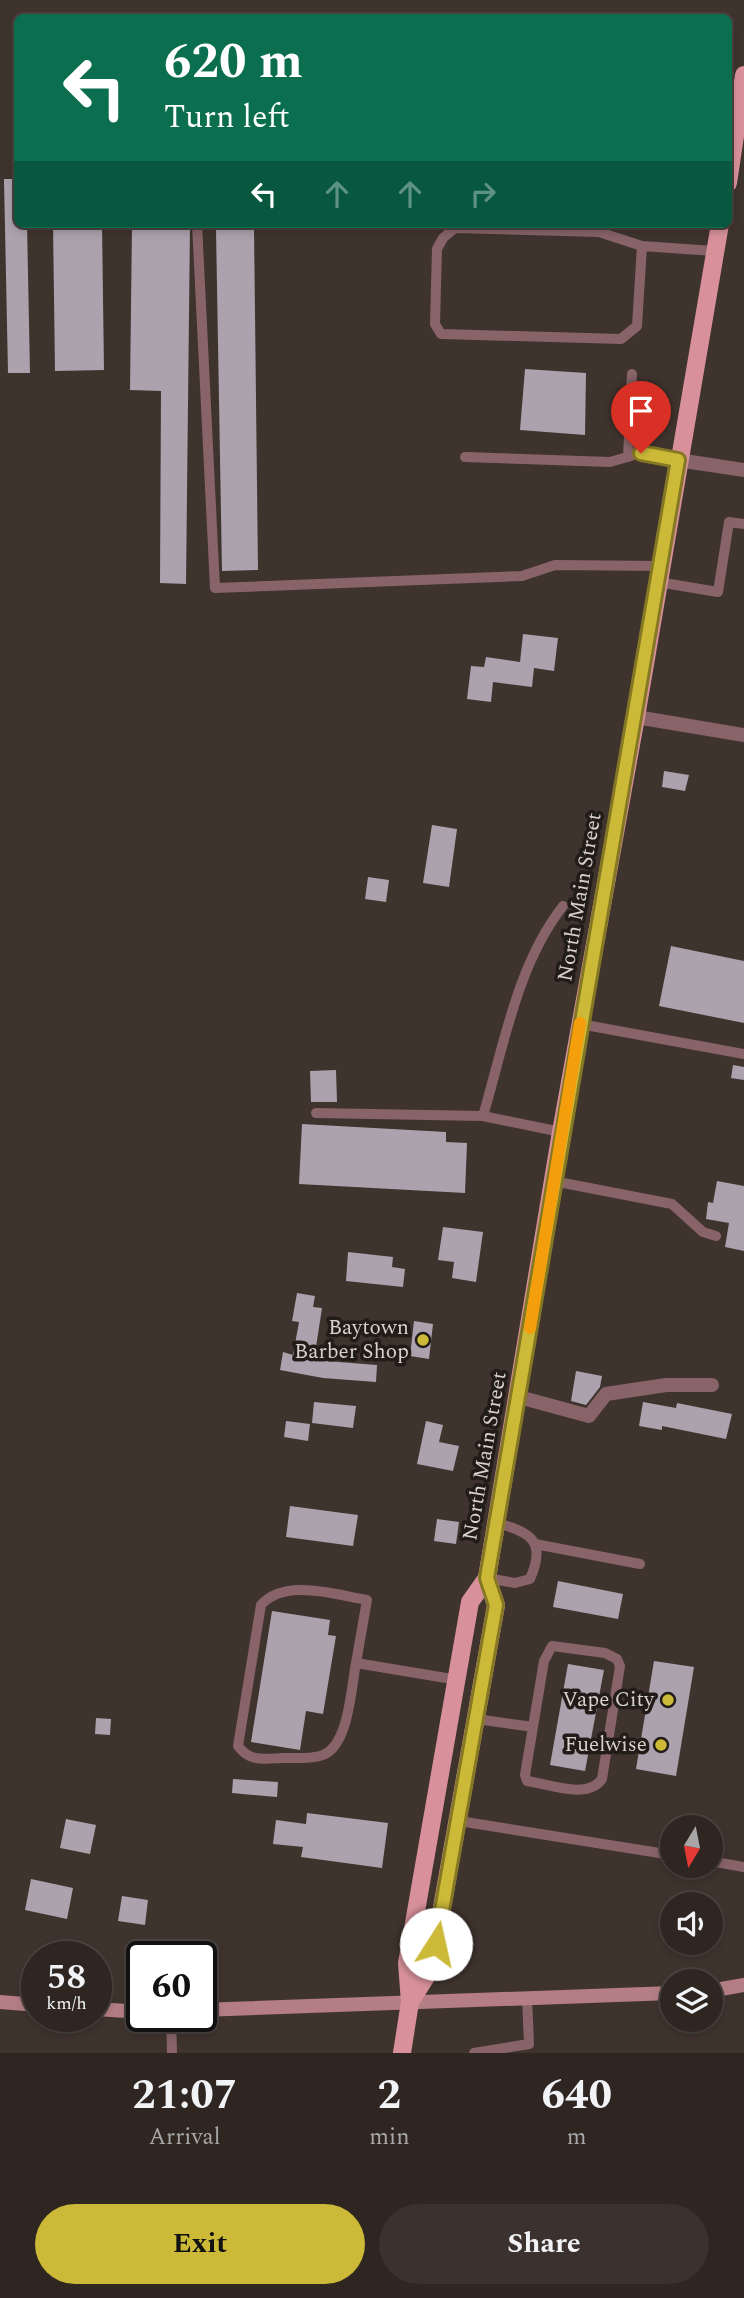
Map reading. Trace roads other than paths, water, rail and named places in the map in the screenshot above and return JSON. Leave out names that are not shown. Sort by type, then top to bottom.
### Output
[{"type":"main road","points":[[732,172],[739,154],[732,125],[744,75]]},
{"type":"main road","name":"North Main Street","points":[[402,2053],[410,2002],[407,1963],[470,1602],[487,1578],[561,1132],[636,716],[719,228]]},
{"type":"main road","name":"North Main Street","points":[[410,2002],[431,1969],[459,1821],[496,1605],[487,1578]]},
{"type":"main road","points":[[723,1989],[744,1985]]},
{"type":"main road","points":[[217,2009],[660,1993]]},
{"type":"main road","points":[[0,2003],[21,2004]]},
{"type":"street","points":[[678,460],[744,470]]},
{"type":"street","points":[[636,716],[744,734]]},
{"type":"street","points":[[519,1397],[589,1416],[606,1394],[666,1385],[712,1385]]},
{"type":"lane","points":[[197,228],[215,588],[522,576],[555,565],[659,574],[718,592],[729,522],[744,524]]},
{"type":"lane","points":[[642,246],[637,326],[621,339],[441,334],[435,324],[437,250],[443,238],[455,228],[599,232],[642,246],[714,251]]},
{"type":"lane","points":[[628,457],[632,374]]},
{"type":"lane","points":[[465,457],[610,462],[641,453],[678,460]]},
{"type":"lane","points":[[483,1116],[526,970],[543,932],[563,906]]},
{"type":"lane","points":[[580,1024],[744,1054]]},
{"type":"lane","points":[[316,1113],[483,1116],[561,1132]]},
{"type":"lane","points":[[553,1181],[672,1204],[703,1232],[716,1236]]},
{"type":"lane","points":[[487,1578],[515,1583],[530,1579],[536,1566],[535,1544],[524,1530],[496,1523]]},
{"type":"lane","points":[[535,1544],[640,1563]]},
{"type":"lane","points":[[285,1591],[296,1591],[367,1600],[356,1663],[342,1735],[334,1748],[321,1756],[256,1760],[245,1755],[238,1746],[261,1605],[269,1597],[285,1591]]},
{"type":"lane","points":[[552,1646],[605,1653],[617,1659],[619,1679],[602,1779],[597,1786],[584,1791],[527,1781],[533,1727],[544,1661],[552,1646]]},
{"type":"lane","points":[[356,1663],[457,1680]]},
{"type":"lane","points":[[477,1719],[533,1727]]},
{"type":"lane","points":[[459,1821],[660,1853]]},
{"type":"lane","points":[[723,1863],[744,1867]]},
{"type":"lane","points":[[474,2053],[528,2044],[527,1998]]},
{"type":"lane","points":[[172,2032],[172,2053]]},
{"type":"place","name":"Baytown Barber Shop","points":[[423,1340]]},
{"type":"place","name":"Vape City","points":[[668,1700]]},
{"type":"place","name":"Fuelwise","points":[[661,1745]]}]
